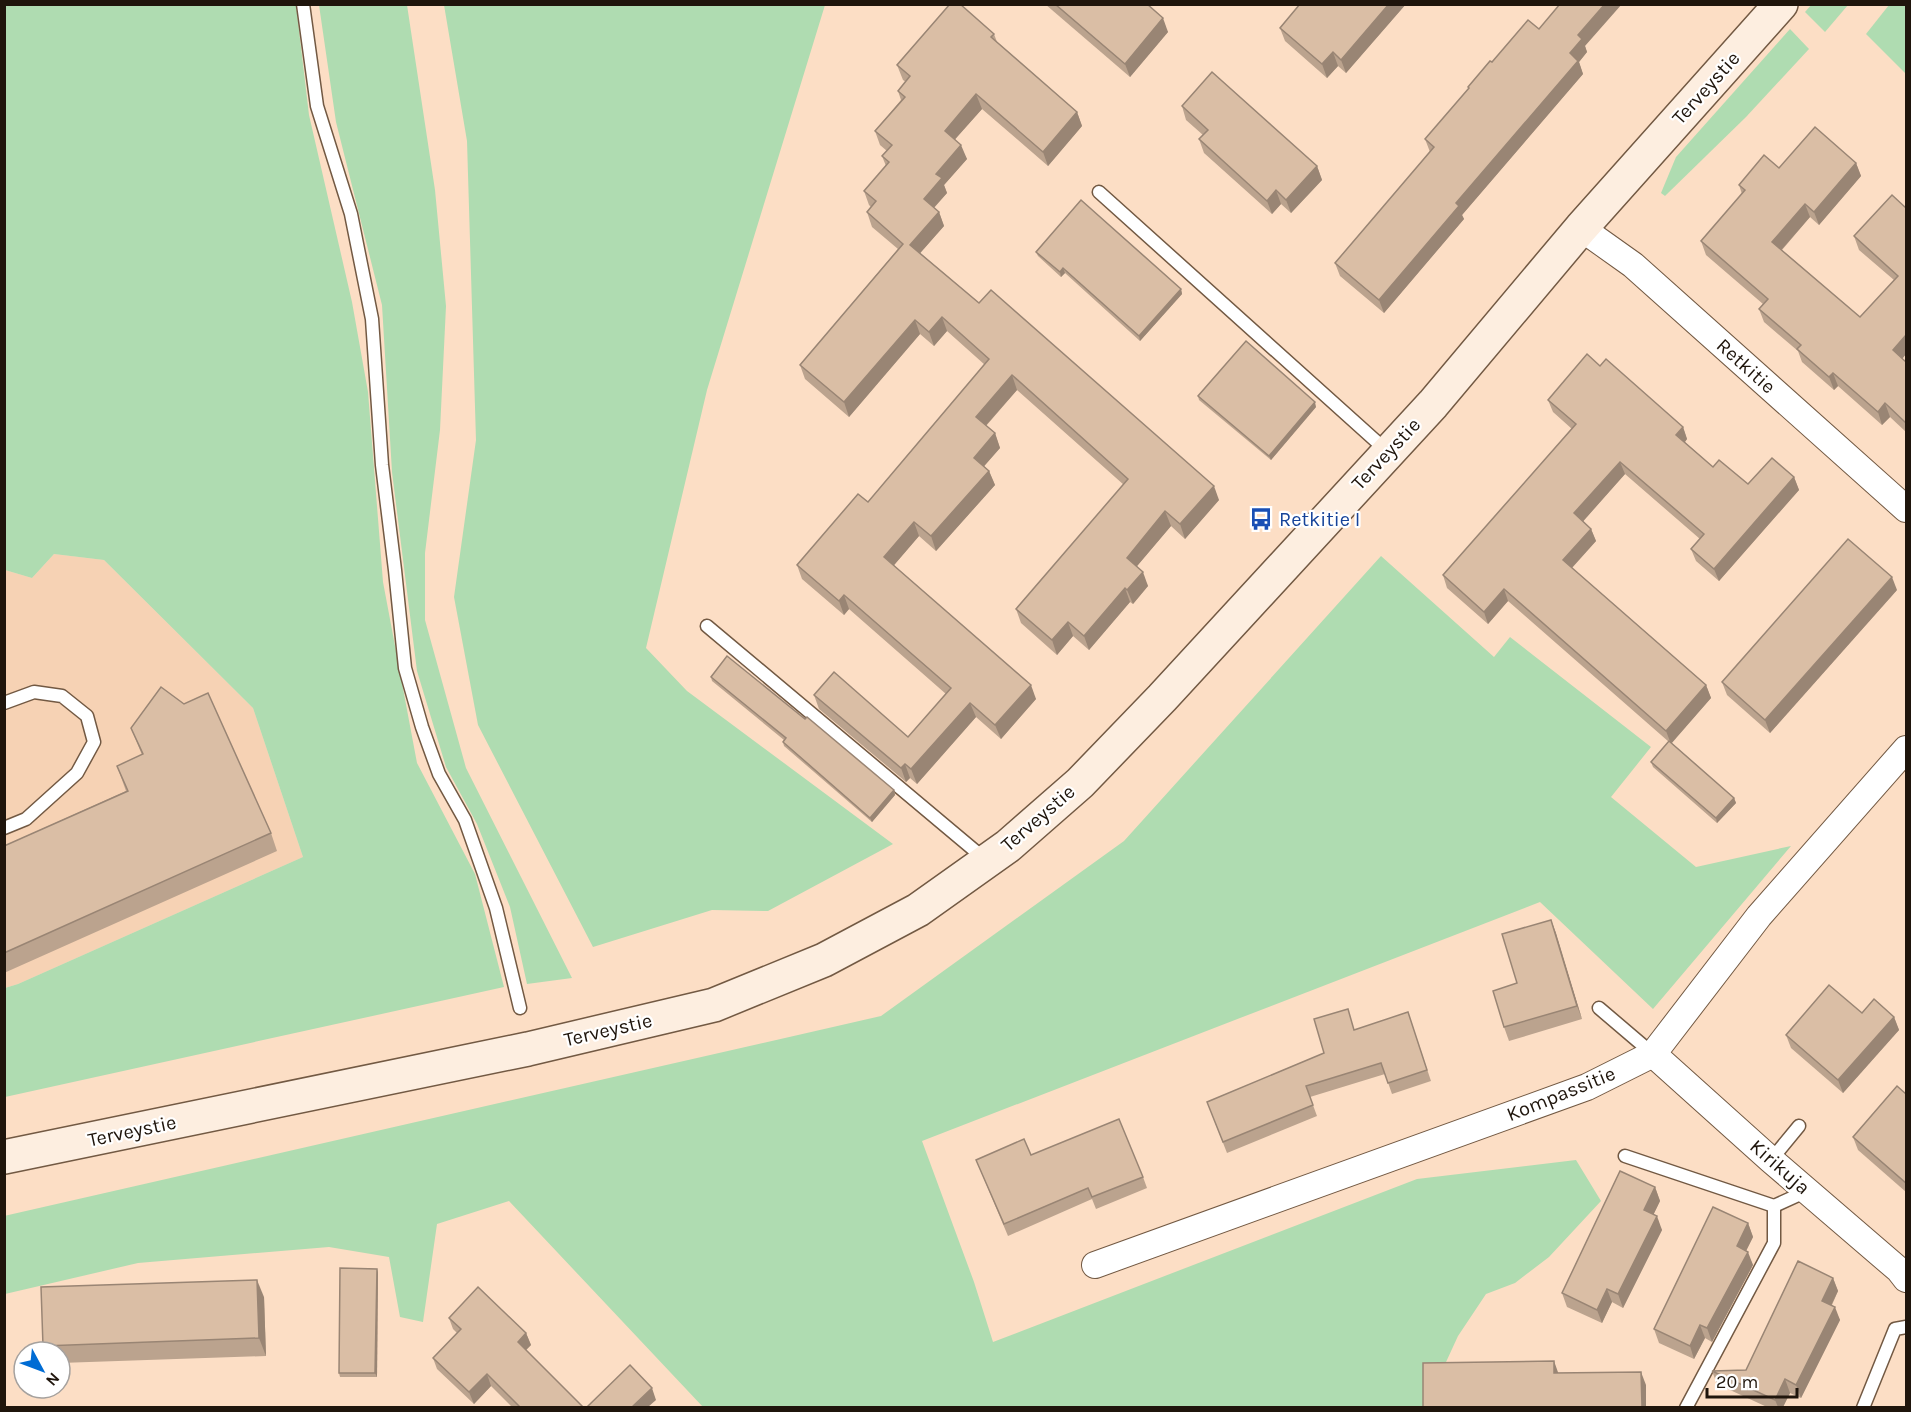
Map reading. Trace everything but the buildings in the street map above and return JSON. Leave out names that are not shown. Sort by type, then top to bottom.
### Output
[{"type":"main road","name":"Terveystie","points":[[4,1157],[528,1049],[714,1005],[824,960],[918,910],[1008,846],[1080,783],[1162,698],[1433,404],[1581,228],[1781,4]]},
{"type":"street","name":"Retkitie","points":[[1581,228],[1633,265],[1906,509]]},
{"type":"street","name":"Kompassitie","points":[[1095,1265],[1587,1087],[1653,1054],[1759,916],[1906,749]]},
{"type":"street","name":"Kirikuja","points":[[1653,1054],[1899,1270],[1906,1279]]},
{"type":"lane","points":[[303,4],[316,106],[351,214],[372,319],[382,465],[405,668],[422,727],[439,774],[465,820],[496,908],[520,1008]]},
{"type":"lane","points":[[1099,192],[1388,452]]},
{"type":"lane","points":[[707,626],[987,861]]},
{"type":"lane","points":[[4,703],[34,692],[62,696],[87,716],[94,742],[77,773],[26,819],[4,828]]},
{"type":"lane","points":[[1599,1008],[1653,1054]]},
{"type":"lane","points":[[1771,1160],[1799,1126]]},
{"type":"lane","points":[[1625,1156],[1774,1206],[1807,1191]]},
{"type":"lane","points":[[1686,1407],[1774,1243],[1774,1206]]},
{"type":"lane","points":[[1863,1407],[1895,1329],[1906,1327]]},
{"type":"shaded area","points":[[54,554],[104,560],[253,708],[303,857],[5,988],[5,570],[32,578]]},
{"type":"green space","points":[[1812,4],[1848,5],[1825,32],[1805,12]]},
{"type":"green space","points":[[4,5],[296,5],[309,115],[352,302],[368,392],[383,582],[417,763],[475,874],[504,987],[5,1097],[5,988],[303,857],[253,708],[104,560],[54,554],[32,578],[5,570]]},
{"type":"green space","points":[[319,5],[407,5],[435,190],[446,306],[440,430],[425,553],[425,620],[466,768],[572,978],[527,984],[510,907],[477,824],[446,767],[417,671],[392,472],[382,305],[336,122]]},
{"type":"green space","points":[[444,5],[825,5],[707,390],[646,648],[687,691],[893,844],[768,911],[712,910],[593,947],[478,725],[454,597],[476,440],[467,141]]},
{"type":"green space","points":[[1889,5],[1906,5],[1906,74],[1866,34]]},
{"type":"green space","points":[[1790,29],[1809,49],[1746,117],[1665,196],[1661,193],[1676,157]]},
{"type":"green space","points":[[1381,556],[1494,657],[1510,637],[1651,747],[1611,797],[1696,867],[1791,846],[1653,1009],[1540,902],[922,1141],[974,1282],[993,1342],[1417,1179],[1576,1160],[1601,1201],[1549,1257],[1515,1283],[1486,1294],[1458,1336],[1435,1386],[1434,1407],[703,1407],[509,1201],[437,1224],[423,1322],[400,1317],[389,1257],[329,1247],[138,1263],[5,1294],[4,1216],[881,1016],[1124,841]]},
{"type":"place","name":"Retkitie I","points":[[1261,519]]}]
